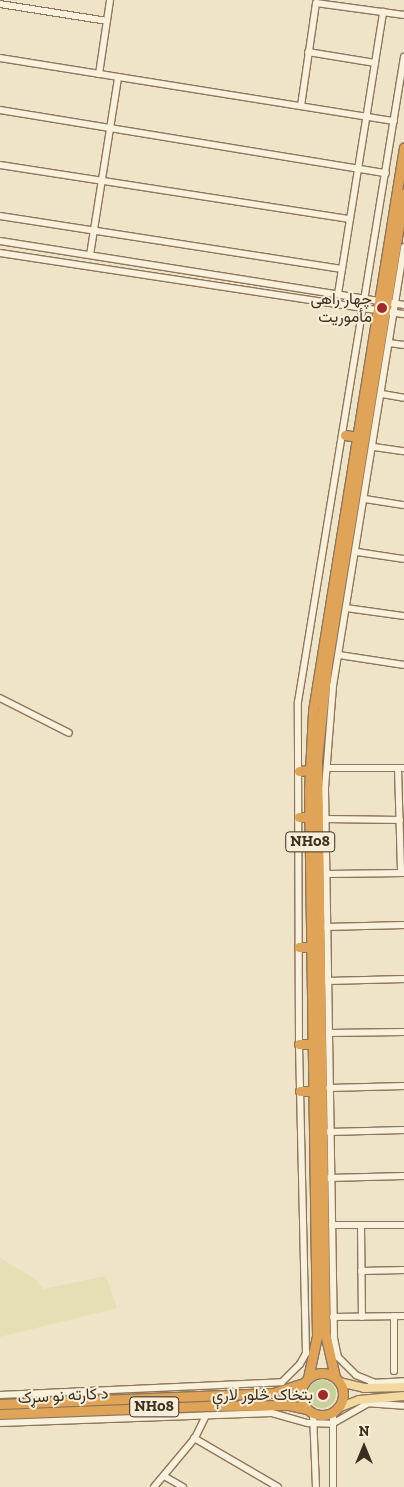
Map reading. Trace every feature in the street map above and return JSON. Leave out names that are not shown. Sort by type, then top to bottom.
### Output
[{"type":"highway","name":"NH08","points":[[404,147],[386,307],[358,437],[315,693],[310,770],[310,817],[317,1336],[314,1363],[301,1397],[310,1411],[335,1410],[343,1395],[326,1348],[317,760],[326,673],[386,307],[404,193]]},
{"type":"highway","points":[[345,435],[358,437]]},
{"type":"highway","points":[[299,771],[310,770]]},
{"type":"highway","points":[[299,816],[310,817]]},
{"type":"highway","points":[[299,947],[312,947]]},
{"type":"highway","points":[[299,1044],[313,1044]]},
{"type":"highway","points":[[300,1091],[313,1091]]},
{"type":"highway","name":"NH08","points":[[306,1381],[321,1373],[337,1379]]},
{"type":"highway","name":"د کارته نو سړک","points":[[0,1404],[273,1393],[306,1381]]},
{"type":"highway","name":"د کارته نو سړک","points":[[0,1414],[267,1409],[310,1411]]},
{"type":"highway","points":[[16,1414],[28,1422]]},
{"type":"main road","points":[[337,1379],[364,1388],[404,1387]]},
{"type":"main road","points":[[335,1410],[363,1402],[404,1396]]},
{"type":"street","points":[[99,74],[110,0]]},
{"type":"street","points":[[301,106],[316,3],[404,15]]},
{"type":"street","points":[[0,4],[107,21]]},
{"type":"street","points":[[338,294],[365,116],[384,12]]},
{"type":"street","points":[[308,52],[375,63]]},
{"type":"street","points":[[273,1393],[300,1364],[306,1353],[299,1044],[298,702],[345,435],[404,57]]},
{"type":"street","points":[[0,58],[394,121]]},
{"type":"street","points":[[90,255],[118,78]]},
{"type":"street","points":[[0,110],[386,173]]},
{"type":"street","points":[[0,165],[350,219]]},
{"type":"street","points":[[0,216],[342,269]]},
{"type":"street","points":[[0,241],[366,298],[404,314]]},
{"type":"street","points":[[338,1357],[333,1317],[332,1226],[329,1178],[329,1033],[326,927],[327,768],[346,608],[357,552],[389,343],[386,307],[402,267],[404,247]]},
{"type":"street","points":[[0,253],[365,307],[404,305]]},
{"type":"street","points":[[389,343],[404,345]]},
{"type":"street","points":[[382,394],[404,398]]},
{"type":"street","points":[[374,447],[404,452]]},
{"type":"street","points":[[365,499],[404,505]]},
{"type":"street","points":[[357,552],[404,559]]},
{"type":"street","points":[[346,608],[404,616]]},
{"type":"street","points":[[340,655],[404,665]]},
{"type":"street","points":[[0,698],[69,733]]},
{"type":"street","points":[[327,768],[401,768],[400,820],[403,873],[327,874]]},
{"type":"street","points":[[326,819],[400,820]]},
{"type":"street","points":[[326,927],[404,925]]},
{"type":"street","points":[[327,981],[404,979]]},
{"type":"street","points":[[329,1033],[404,1032]]},
{"type":"street","points":[[329,1088],[404,1086]]},
{"type":"street","points":[[329,1132],[404,1130]]},
{"type":"street","points":[[329,1178],[404,1176]]},
{"type":"street","points":[[361,1225],[362,1317]]},
{"type":"street","points":[[332,1226],[404,1225]]},
{"type":"street","points":[[361,1270],[404,1270]]},
{"type":"street","points":[[394,1316],[394,1371]]},
{"type":"street","points":[[333,1317],[404,1316]]},
{"type":"street","points":[[326,1348],[356,1375],[372,1382],[404,1381]]},
{"type":"street","points":[[306,1353],[314,1363]]},
{"type":"street","points":[[0,1395],[282,1382]]},
{"type":"street","points":[[364,1388],[372,1382]]},
{"type":"street","points":[[0,1423],[206,1415],[267,1409],[315,1424],[332,1424],[363,1402],[404,1406]]},
{"type":"street","points":[[333,1487],[332,1424],[335,1410]]},
{"type":"street","points":[[310,1411],[315,1424],[316,1487]]},
{"type":"street","points":[[154,1487],[194,1438],[206,1415]]},
{"type":"street","points":[[194,1438],[278,1487]]},
{"type":"street","points":[[164,1476],[183,1487]]},
{"type":"shaded area","points":[[0,1258],[35,1279],[43,1289],[106,1276],[117,1308],[0,1337]]},
{"type":"green space","points":[[322,1380],[332,1384],[336,1394],[332,1404],[322,1408],[312,1404],[308,1394],[312,1384]]},
{"type":"place","name":"چهار راهی مأموریت","points":[[382,308]]},
{"type":"place","name":"بتخاک څلور لارې","points":[[323,1395]]}]
